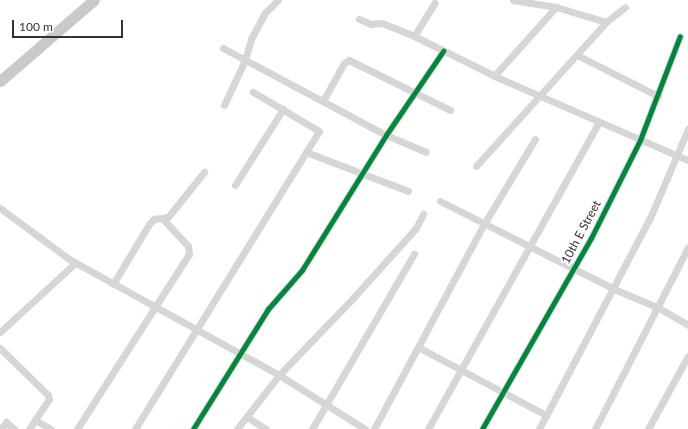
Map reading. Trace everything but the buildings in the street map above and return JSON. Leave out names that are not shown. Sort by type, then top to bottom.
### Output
[{"type":"main road","points":[[0,81],[94,0]]},
{"type":"street","points":[[224,105],[245,60],[251,39],[260,21],[278,0]]},
{"type":"street","points":[[513,0],[556,7],[606,22]]},
{"type":"street","points":[[414,36],[435,3]]},
{"type":"street","points":[[494,76],[556,7]]},
{"type":"street","points":[[476,166],[540,97],[606,22],[625,8]]},
{"type":"street","points":[[359,19],[371,24],[382,23],[414,36],[540,97],[598,123],[688,160]]},
{"type":"street","name":"10th E Street","points":[[482,429],[574,268],[640,140],[680,36]]},
{"type":"street","points":[[223,48],[386,135],[426,152]]},
{"type":"street","points":[[193,429],[268,309],[302,270],[386,135],[443,51]]},
{"type":"street","points":[[577,55],[658,96]]},
{"type":"street","points":[[323,101],[344,63],[348,60],[450,110]]},
{"type":"street","points":[[135,429],[198,330],[319,131],[253,92]]},
{"type":"street","points":[[235,185],[283,109]]},
{"type":"street","points":[[428,429],[598,123]]},
{"type":"street","points":[[538,429],[614,289],[650,218],[688,128]]},
{"type":"street","points":[[374,429],[484,224],[535,139]]},
{"type":"street","points":[[306,152],[363,172],[408,191]]},
{"type":"street","points":[[113,284],[149,224],[154,219],[163,219],[173,212],[204,172]]},
{"type":"street","points":[[440,201],[614,289],[659,308],[688,325]]},
{"type":"street","points":[[0,208],[75,262],[279,375],[365,429]]},
{"type":"street","points":[[237,429],[279,375],[353,298],[416,228],[424,214]]},
{"type":"street","points":[[77,429],[190,250],[163,219]]},
{"type":"street","points":[[595,429],[659,308],[688,247]]},
{"type":"street","points":[[312,429],[414,254]]},
{"type":"street","points":[[0,332],[75,262]]},
{"type":"street","points":[[418,347],[542,413]]},
{"type":"street","points":[[0,348],[48,395],[49,399],[29,429]]},
{"type":"street","points":[[648,429],[688,356]]},
{"type":"street","points":[[246,417],[266,429]]},
{"type":"street","points":[[1,429],[3,420],[14,429]]},
{"type":"street","points":[[35,420],[51,429]]},
{"type":"cycle path","points":[[482,429],[591,238],[640,140],[680,36]]},
{"type":"cycle path","points":[[193,429],[268,309],[302,270],[386,135],[443,51]]}]
